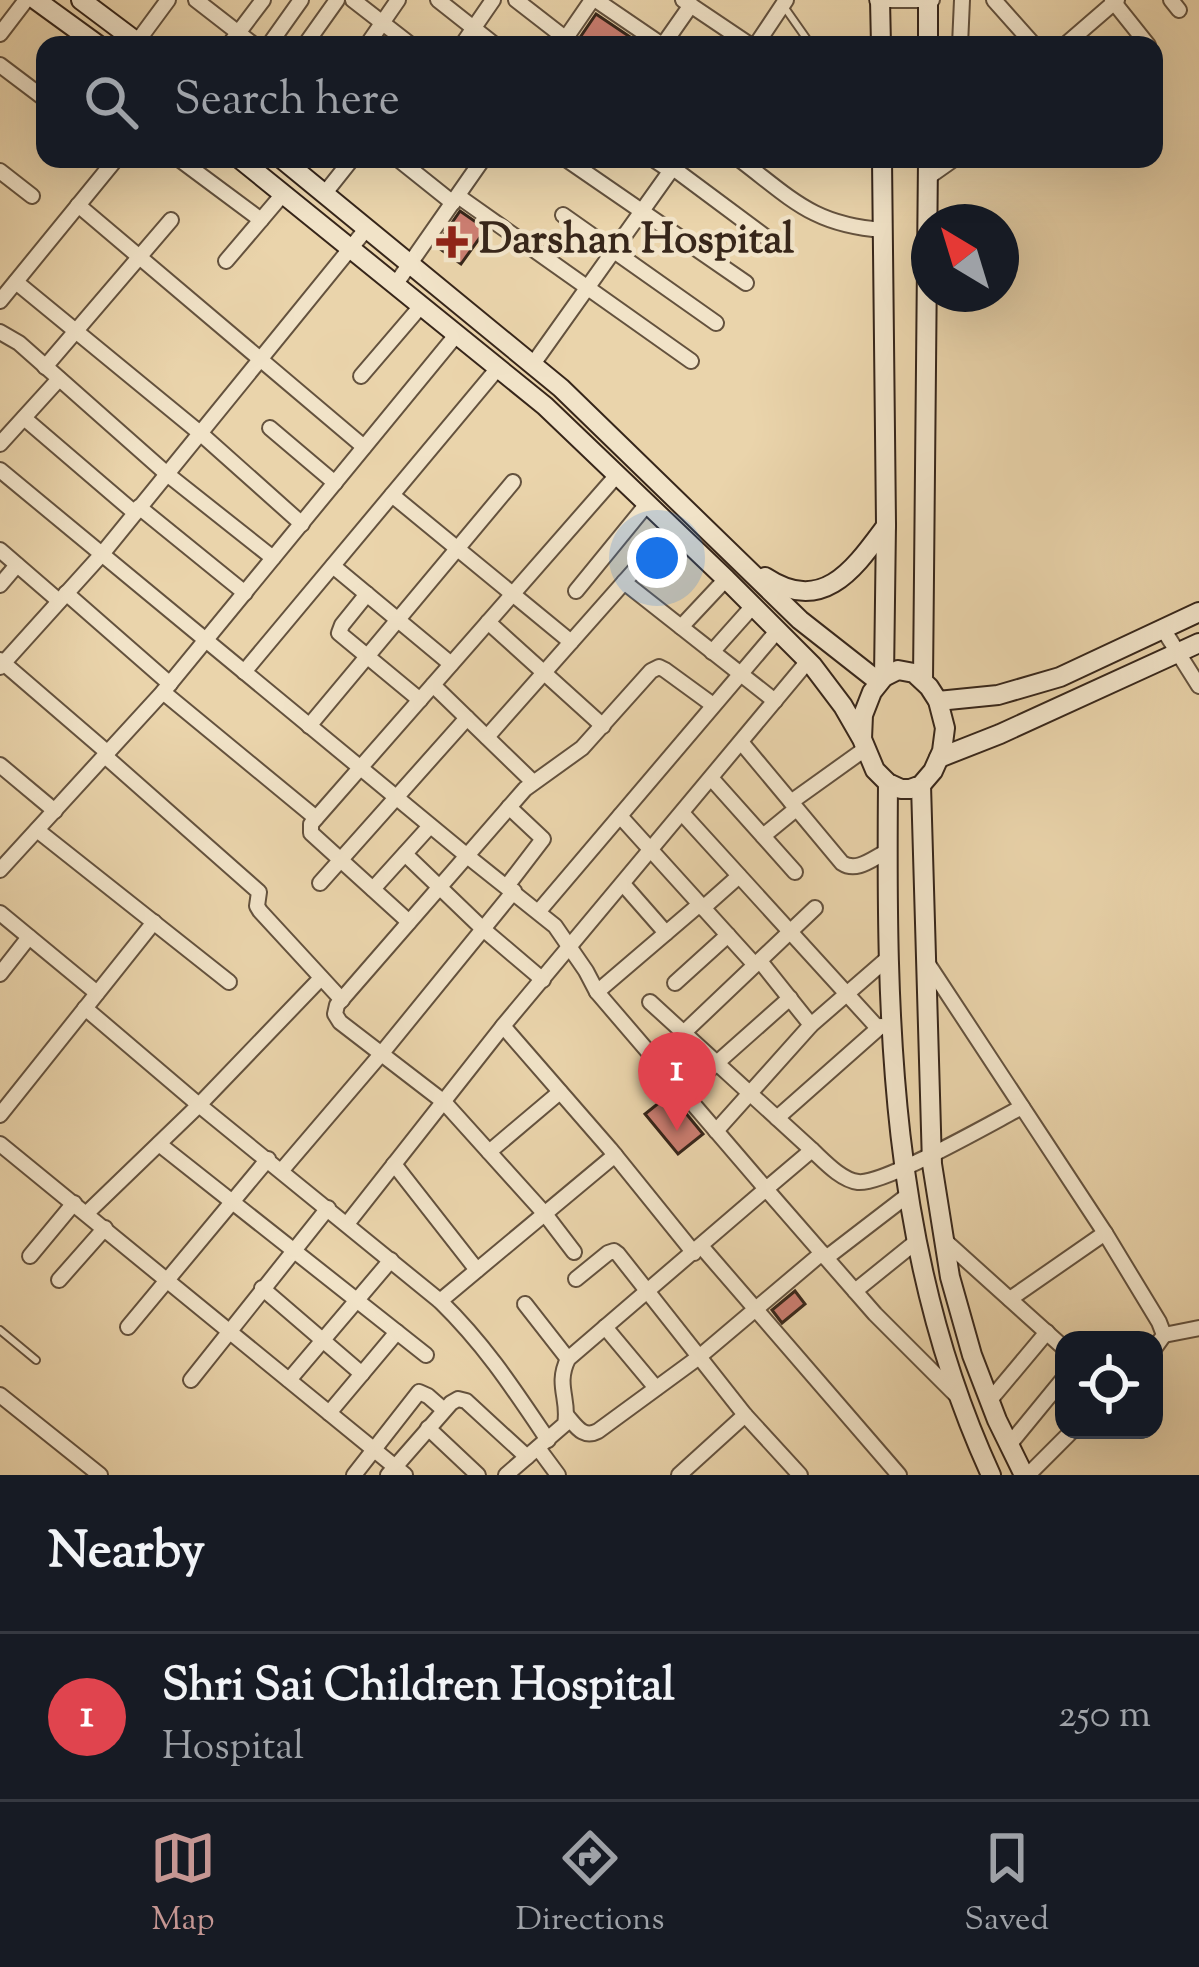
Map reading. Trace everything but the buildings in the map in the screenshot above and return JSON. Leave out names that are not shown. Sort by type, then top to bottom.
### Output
[{"type":"main road","points":[[36,0],[86,36]]},
{"type":"main road","points":[[81,0],[130,36]]},
{"type":"main road","points":[[879,0],[881,36]]},
{"type":"main road","points":[[928,36],[930,0]]},
{"type":"main road","points":[[251,168],[545,406],[672,527],[808,661],[843,706],[875,770],[901,789],[921,784],[933,771],[945,728],[938,700],[922,680],[906,670],[882,679],[863,716],[864,744]]},
{"type":"main road","points":[[294,168],[562,388],[800,620],[882,679]]},
{"type":"main road","points":[[882,168],[886,524],[882,679]]},
{"type":"main road","points":[[922,680],[927,169]]},
{"type":"main road","points":[[736,558],[783,589],[808,592],[852,572],[886,524]]},
{"type":"main road","points":[[938,700],[1026,689],[1199,612]]},
{"type":"main road","points":[[939,758],[1199,643]]},
{"type":"main road","points":[[888,783],[888,958],[883,1025],[908,1195],[924,1284],[960,1400],[991,1475]]},
{"type":"main road","points":[[921,784],[932,1155],[944,1240],[972,1355],[1026,1475]]},
{"type":"main road","points":[[924,1284],[950,1277]]},
{"type":"street","points":[[0,34],[26,0]]},
{"type":"street","points":[[144,36],[169,0]]},
{"type":"street","points":[[196,0],[231,36]]},
{"type":"street","points":[[236,36],[263,0]]},
{"type":"street","points":[[275,36],[301,0]]},
{"type":"street","points":[[312,36],[338,0]]},
{"type":"street","points":[[353,0],[400,36]]},
{"type":"street","points":[[373,36],[398,0]]},
{"type":"street","points":[[438,0],[483,36]]},
{"type":"street","points":[[468,36],[494,0]]},
{"type":"street","points":[[516,0],[559,36]]},
{"type":"street","points":[[571,36],[594,0],[649,36]]},
{"type":"street","points":[[879,0],[930,0]]},
{"type":"street","points":[[960,36],[962,0]]},
{"type":"street","points":[[995,0],[1026,36]]},
{"type":"street","points":[[1075,36],[1114,1],[1141,36]]},
{"type":"street","points":[[668,36],[687,3],[739,36]]},
{"type":"street","points":[[760,36],[785,3]]},
{"type":"street","points":[[0,64],[36,92]]},
{"type":"street","points":[[0,301],[109,168]]},
{"type":"street","points":[[191,168],[261,220]]},
{"type":"street","points":[[325,194],[345,168]]},
{"type":"street","points":[[411,168],[691,361]]},
{"type":"street","points":[[395,285],[477,168]]},
{"type":"street","points":[[584,168],[746,283]]},
{"type":"street","points":[[533,364],[673,168]]},
{"type":"street","points":[[677,168],[775,244]]},
{"type":"street","points":[[751,168],[814,214],[847,226],[883,230]]},
{"type":"street","points":[[0,171],[32,196]]},
{"type":"street","points":[[226,261],[283,194]]},
{"type":"street","points":[[78,205],[364,447]]},
{"type":"street","points":[[563,214],[716,322]]},
{"type":"street","points":[[46,367],[171,220]]},
{"type":"street","points":[[342,1000],[260,911],[259,892],[1,664],[102,554],[367,228]]},
{"type":"street","points":[[16,282],[302,524]]},
{"type":"street","points":[[361,376],[421,305]]},
{"type":"street","points":[[0,332],[19,343],[167,474],[273,558]]},
{"type":"street","points":[[0,871],[167,688],[457,334]]},
{"type":"street","points":[[244,672],[498,368]]},
{"type":"street","points":[[0,444],[58,379]]},
{"type":"street","points":[[24,418],[245,593]]},
{"type":"street","points":[[270,428],[335,483]]},
{"type":"street","points":[[0,470],[556,926],[597,992],[683,1093],[856,1292],[960,1400]]},
{"type":"street","points":[[409,922],[309,828],[617,475]]},
{"type":"street","points":[[309,726],[514,482]]},
{"type":"street","points":[[392,495],[571,642]]},
{"type":"street","points":[[576,591],[647,504]]},
{"type":"street","points":[[487,737],[672,527]]},
{"type":"street","points":[[0,550],[63,597],[316,818]]},
{"type":"street","points":[[0,585],[17,565]]},
{"type":"street","points":[[333,566],[452,664]]},
{"type":"street","points":[[681,627],[726,579]]},
{"type":"street","points":[[624,582],[775,701]]},
{"type":"street","points":[[367,594],[339,629],[341,637],[420,700]]},
{"type":"street","points":[[712,652],[753,606]]},
{"type":"street","points":[[488,622],[603,726]]},
{"type":"street","points":[[1163,628],[1199,686]]},
{"type":"street","points":[[539,911],[778,631]]},
{"type":"street","points":[[347,1224],[503,1026],[808,661]]},
{"type":"street","points":[[574,1252],[444,1102],[340,1022],[337,1005],[509,807],[533,782],[568,760],[655,668],[665,670],[713,705]]},
{"type":"street","points":[[433,685],[533,782]]},
{"type":"street","points":[[320,883],[467,718]]},
{"type":"street","points":[[740,742],[842,863],[856,867],[888,851]]},
{"type":"street","points":[[763,836],[864,744]]},
{"type":"street","points":[[0,765],[55,811]]},
{"type":"street","points":[[711,778],[795,872]]},
{"type":"street","points":[[282,1170],[483,929],[543,839],[509,807]]},
{"type":"street","points":[[682,813],[845,992],[883,1025],[777,1118]]},
{"type":"street","points":[[620,816],[811,1025]]},
{"type":"street","points":[[374,889],[430,826]]},
{"type":"street","points":[[38,830],[230,982]]},
{"type":"street","points":[[406,854],[543,980]]},
{"type":"street","points":[[597,992],[739,876]]},
{"type":"street","points":[[623,884],[666,933]]},
{"type":"street","points":[[655,1060],[815,908]]},
{"type":"street","points":[[0,913],[97,993]]},
{"type":"street","points":[[0,1115],[154,922]]},
{"type":"street","points":[[676,982],[728,935]]},
{"type":"street","points":[[0,974],[29,937]]},
{"type":"street","points":[[716,1131],[811,1025],[888,958]]},
{"type":"street","points":[[928,964],[1105,1233],[1164,1335],[1199,1328]]},
{"type":"street","points":[[30,1256],[159,1144],[322,978]]},
{"type":"street","points":[[683,1093],[790,998]]},
{"type":"street","points":[[650,1002],[812,1150],[843,1176],[859,1182],[904,1168],[1022,1107]]},
{"type":"street","points":[[85,1008],[440,1301],[495,1360],[537,1448],[558,1475]]},
{"type":"street","points":[[503,1026],[899,1475]]},
{"type":"street","points":[[489,1152],[560,1092]]},
{"type":"street","points":[[0,1144],[396,1472],[428,1428],[458,1399],[537,1448]]},
{"type":"street","points":[[159,1144],[426,1355]]},
{"type":"street","points":[[812,1150],[568,1360],[561,1387],[567,1416],[580,1431],[591,1435],[908,1195]]},
{"type":"street","points":[[440,1301],[615,1155]]},
{"type":"street","points":[[128,1327],[268,1159]]},
{"type":"street","points":[[394,1165],[477,1270]]},
{"type":"street","points":[[191,1380],[328,1208]]},
{"type":"street","points":[[59,1280],[104,1228]]},
{"type":"street","points":[[1010,1299],[1105,1233]]},
{"type":"street","points":[[944,1240],[1055,1340]]},
{"type":"street","points":[[856,1292],[917,1241]]},
{"type":"street","points":[[575,1279],[614,1251],[797,1474]]},
{"type":"street","points":[[289,1380],[391,1260]]},
{"type":"street","points":[[262,1288],[362,1374]]},
{"type":"street","points":[[525,1304],[568,1360]]},
{"type":"street","points":[[605,1327],[656,1388]]},
{"type":"street","points":[[329,1413],[397,1332]]},
{"type":"street","points":[[990,1400],[1047,1332]]},
{"type":"street","points":[[1009,1445],[1055,1389]]},
{"type":"street","points":[[354,1475],[419,1393],[444,1410]]},
{"type":"street","points":[[0,1395],[100,1475]]},
{"type":"street","points":[[679,1475],[745,1415]]},
{"type":"street","points":[[506,1475],[560,1430],[567,1416]]},
{"type":"street","points":[[428,1428],[478,1475]]},
{"type":"street","points":[[1026,1475],[1064,1439]]},
{"type":"lane","points":[[785,3],[805,36]]},
{"type":"lane","points":[[0,1330],[36,1360]]},
{"type":"place","name":"Darshan Hospital","points":[[452,242]]},
{"type":"place","name":"Shri Sai Children Hospital","points":[[677,1131]]}]
